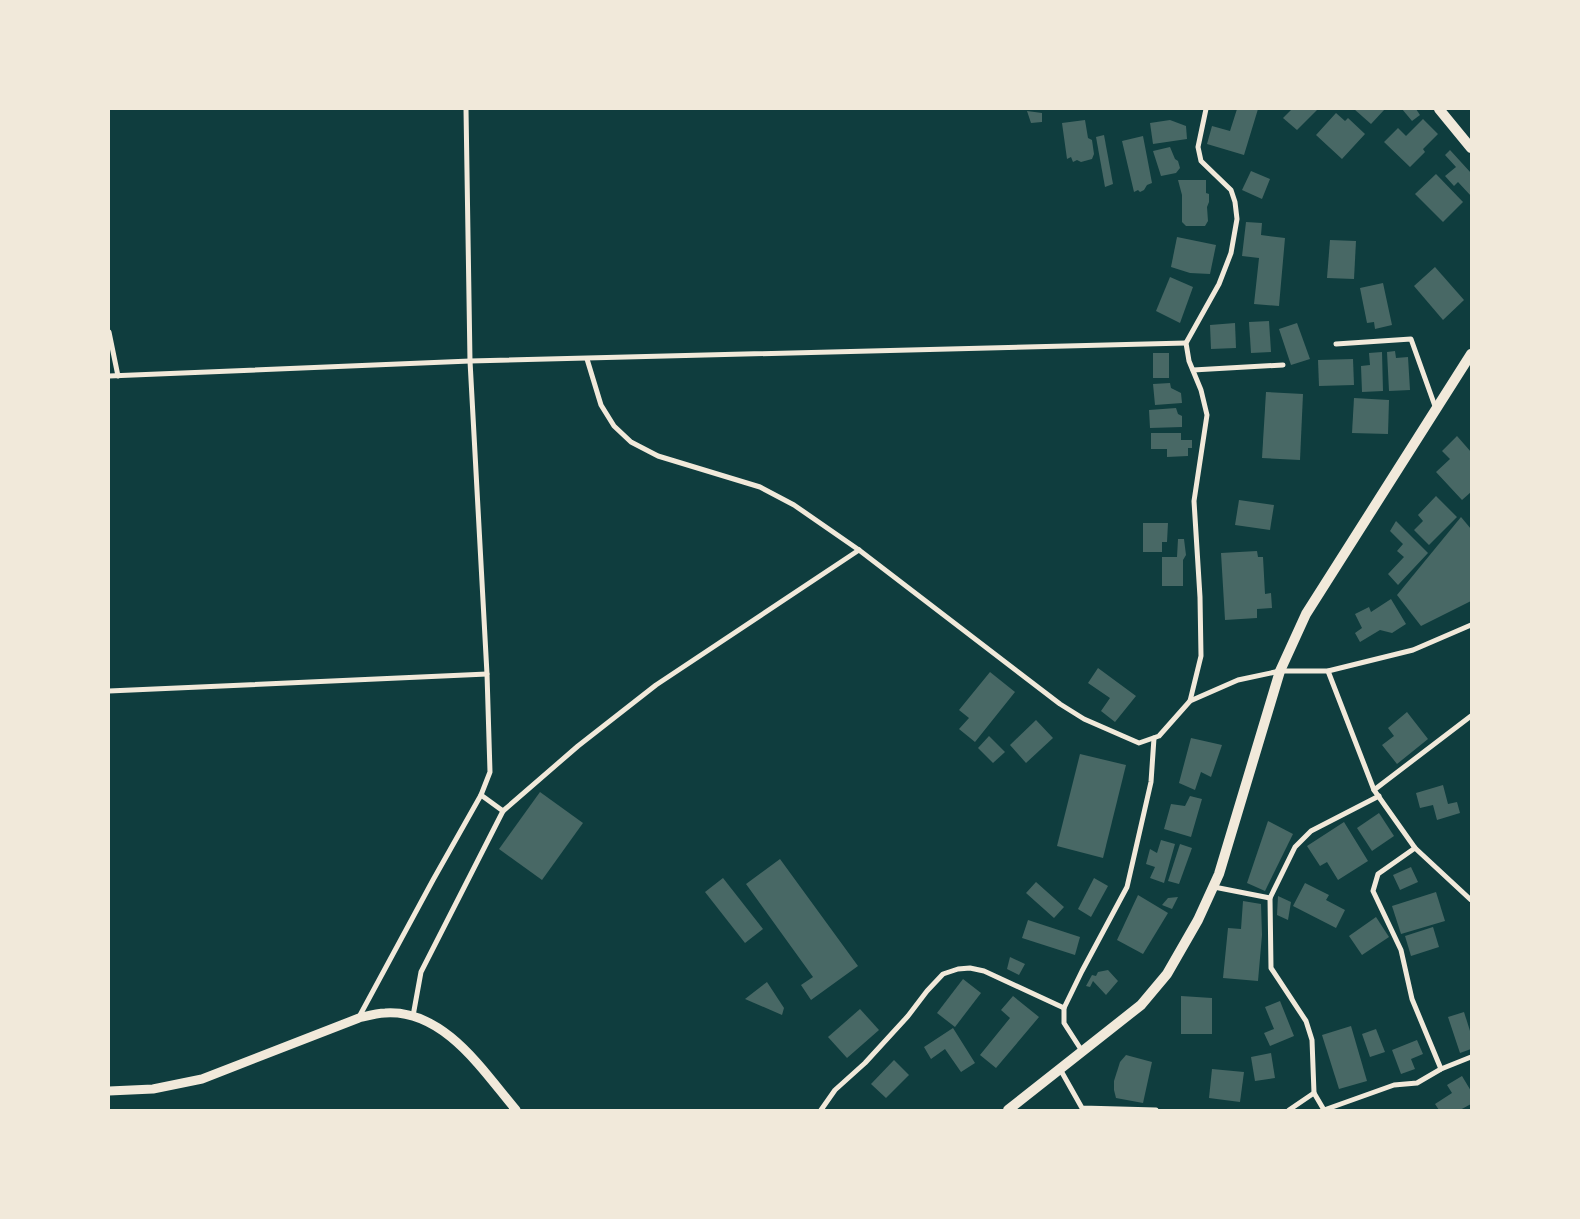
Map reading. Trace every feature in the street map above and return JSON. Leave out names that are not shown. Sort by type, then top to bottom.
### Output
[{"type":"main road","points":[[1439,109],[1471,148]]},
{"type":"main road","points":[[1008,1110],[1142,1005],[1168,974],[1198,920],[1219,874],[1280,671],[1306,614],[1471,354]]},
{"type":"street","points":[[359,1018],[428,888],[481,795],[490,772],[487,674],[470,361],[466,109]]},
{"type":"street","points":[[1190,701],[1201,656],[1200,597],[1194,501],[1207,415],[1201,390],[1189,361],[1186,343],[1219,284],[1231,253],[1237,219],[1236,202],[1231,190],[1201,160],[1198,147],[1206,109]]},
{"type":"street","points":[[109,332],[118,376]]},
{"type":"street","points":[[1336,344],[1411,339],[1436,409]]},
{"type":"street","points":[[109,376],[470,361],[1186,343]]},
{"type":"street","points":[[587,359],[601,405],[614,426],[631,442],[658,456],[760,487],[794,505],[859,550],[1060,704],[1084,719],[1138,742],[1160,736],[1190,701],[1238,680],[1280,671],[1328,671],[1414,650],[1471,625]]},
{"type":"street","points":[[1192,370],[1283,364]]},
{"type":"street","points":[[413,1016],[421,972],[502,811],[578,746],[656,685],[859,550]]},
{"type":"street","points":[[1328,671],[1374,790],[1415,848],[1471,900]]},
{"type":"street","points":[[109,691],[487,674]]},
{"type":"street","points":[[1374,790],[1471,716]]},
{"type":"street","points":[[1082,1052],[1064,1023],[1064,1008],[1127,887],[1151,782],[1154,738]]},
{"type":"street","points":[[481,795],[502,811]]},
{"type":"street","points":[[1379,796],[1311,831],[1295,847],[1270,898],[1271,968],[1306,1020],[1312,1040],[1314,1093],[1324,1110],[1394,1085],[1417,1083],[1441,1069],[1471,1057]]},
{"type":"street","points":[[1415,848],[1378,874],[1373,892],[1401,950],[1412,1000],[1441,1069]]},
{"type":"street","points":[[1214,887],[1270,898]]},
{"type":"street","points":[[821,1110],[835,1090],[865,1063],[908,1016],[926,991],[943,974],[958,969],[970,968],[984,971],[1064,1008]]},
{"type":"street","points":[[109,1091],[153,1089],[202,1079],[359,1018],[386,1012],[413,1016],[445,1031],[471,1056],[516,1110]]},
{"type":"street","points":[[1060,1069],[1082,1108],[1156,1110]]},
{"type":"street","points":[[1288,1110],[1314,1093]]},
{"type":"building","points":[[1237,109],[1258,109],[1244,155],[1207,144],[1212,126],[1230,131]]},
{"type":"building","points":[[1292,109],[1318,109],[1297,130],[1283,118]]},
{"type":"building","points":[[1354,109],[1385,109],[1371,124]]},
{"type":"building","points":[[1402,109],[1416,109],[1420,115],[1412,121]]},
{"type":"building","points":[[1027,111],[1042,113],[1042,122],[1031,123]]},
{"type":"building","points":[[1336,113],[1345,121],[1348,118],[1365,134],[1342,159],[1316,135]]},
{"type":"building","points":[[1423,119],[1438,134],[1423,149],[1425,152],[1410,167],[1384,142],[1398,128],[1406,136]]},
{"type":"building","points":[[1085,120],[1088,138],[1092,140],[1094,154],[1092,159],[1073,162],[1071,157],[1067,159],[1062,123]]},
{"type":"building","points":[[1170,120],[1186,126],[1187,139],[1153,144],[1150,123]]},
{"type":"building","points":[[1104,135],[1113,184],[1105,187],[1096,137]]},
{"type":"building","points":[[1143,136],[1152,183],[1140,192],[1138,190],[1134,192],[1122,141]]},
{"type":"building","points":[[1170,147],[1180,168],[1176,173],[1161,176],[1153,151]]},
{"type":"building","points":[[1450,150],[1471,173],[1471,196],[1458,182],[1454,186],[1445,176],[1456,167],[1445,155]]},
{"type":"building","points":[[1251,171],[1270,179],[1262,199],[1242,190]]},
{"type":"building","points":[[1436,174],[1463,202],[1443,222],[1415,194]]},
{"type":"building","points":[[1178,180],[1206,180],[1206,193],[1209,194],[1209,202],[1207,207],[1208,221],[1205,226],[1186,226],[1182,222],[1182,195]]},
{"type":"building","points":[[1246,222],[1262,223],[1261,235],[1285,238],[1279,306],[1254,304],[1259,258],[1242,256]]},
{"type":"building","points":[[1177,237],[1216,245],[1210,274],[1190,273],[1171,267]]},
{"type":"building","points":[[1330,240],[1356,241],[1354,279],[1327,278]]},
{"type":"building","points":[[1435,267],[1464,300],[1443,320],[1414,286]]},
{"type":"building","points":[[1170,277],[1193,287],[1180,323],[1156,311]]},
{"type":"building","points":[[1383,283],[1392,325],[1375,329],[1374,322],[1367,323],[1360,288]]},
{"type":"building","points":[[1269,321],[1271,352],[1251,353],[1249,322]]},
{"type":"building","points":[[1235,323],[1236,348],[1211,349],[1210,325]]},
{"type":"building","points":[[1297,323],[1310,359],[1291,365],[1279,329]]},
{"type":"building","points":[[1395,351],[1396,358],[1408,357],[1410,390],[1389,391],[1387,352]]},
{"type":"building","points":[[1382,352],[1383,391],[1362,392],[1361,366],[1370,365],[1369,353]]},
{"type":"building","points":[[1153,353],[1169,353],[1169,378],[1153,378]]},
{"type":"building","points":[[1353,359],[1354,385],[1319,386],[1318,360]]},
{"type":"building","points":[[1170,383],[1171,388],[1181,393],[1182,403],[1155,405],[1153,384]]},
{"type":"building","points":[[1266,392],[1303,394],[1300,460],[1262,458]]},
{"type":"building","points":[[1354,398],[1389,400],[1388,434],[1352,433]]},
{"type":"building","points":[[1176,408],[1178,414],[1182,416],[1182,427],[1150,428],[1149,410]]},
{"type":"building","points":[[1151,433],[1181,433],[1181,440],[1192,440],[1192,448],[1188,448],[1188,456],[1167,457],[1167,449],[1151,449]]},
{"type":"building","points":[[1457,436],[1471,452],[1471,492],[1462,500],[1436,472],[1450,459],[1442,451]]},
{"type":"building","points":[[1436,496],[1457,517],[1429,545],[1414,530],[1423,521],[1418,515]]},
{"type":"building","points":[[1239,500],[1274,505],[1270,530],[1235,525]]},
{"type":"building","points":[[1461,517],[1471,529],[1471,601],[1421,626],[1397,595]]},
{"type":"building","points":[[1396,521],[1428,553],[1398,585],[1388,574],[1404,557],[1397,551],[1403,544],[1390,531]]},
{"type":"building","points":[[1143,523],[1168,523],[1167,542],[1162,542],[1162,552],[1143,552]]},
{"type":"building","points":[[1178,539],[1184,539],[1186,555],[1183,560],[1183,586],[1162,586],[1162,557],[1177,557]]},
{"type":"building","points":[[1257,551],[1258,557],[1263,557],[1265,594],[1271,593],[1272,608],[1257,609],[1257,618],[1225,620],[1221,553]]},
{"type":"building","points":[[1391,599],[1406,624],[1392,633],[1380,630],[1360,642],[1355,633],[1362,628],[1355,614],[1369,607],[1371,612]]},
{"type":"building","points":[[1098,668],[1136,696],[1115,722],[1101,711],[1110,698],[1088,683]]},
{"type":"building","points":[[990,672],[1015,692],[975,742],[959,729],[969,718],[959,710]]},
{"type":"building","points":[[1407,712],[1428,739],[1397,764],[1382,745],[1394,736],[1388,728]]},
{"type":"building","points":[[1036,720],[1053,738],[1026,763],[1010,745]]},
{"type":"building","points":[[989,736],[1005,752],[993,763],[978,748]]},
{"type":"building","points":[[1191,738],[1222,745],[1211,777],[1201,772],[1195,790],[1179,783]]},
{"type":"building","points":[[1080,754],[1126,765],[1103,858],[1057,846]]},
{"type":"building","points":[[1443,785],[1448,804],[1457,802],[1460,813],[1437,820],[1433,805],[1420,808],[1416,793]]},
{"type":"building","points":[[540,792],[583,823],[542,880],[499,849]]},
{"type":"building","points":[[1190,796],[1202,799],[1191,837],[1164,829],[1171,804],[1185,806]]},
{"type":"building","points":[[1379,813],[1394,836],[1372,851],[1357,828]]},
{"type":"building","points":[[1268,821],[1293,834],[1265,891],[1247,883]]},
{"type":"building","points":[[1344,822],[1368,861],[1338,880],[1327,862],[1320,866],[1307,846]]},
{"type":"building","points":[[1161,840],[1175,844],[1164,883],[1150,878],[1155,867],[1146,864],[1150,849],[1157,853]]},
{"type":"building","points":[[1180,844],[1192,848],[1179,884],[1168,881]]},
{"type":"building","points":[[780,859],[858,966],[811,1000],[801,985],[813,977],[746,884]]},
{"type":"building","points":[[1411,867],[1418,882],[1400,890],[1393,875]]},
{"type":"building","points":[[723,878],[763,929],[745,943],[705,892]]},
{"type":"building","points":[[1094,878],[1108,886],[1091,917],[1078,909]]},
{"type":"building","points":[[1036,882],[1064,907],[1054,918],[1026,893]]},
{"type":"building","points":[[1305,883],[1329,895],[1326,900],[1345,910],[1336,928],[1293,906]]},
{"type":"building","points":[[1436,892],[1445,921],[1401,934],[1392,906]]},
{"type":"building","points":[[1138,895],[1168,913],[1143,954],[1117,940]]},
{"type":"building","points":[[1278,896],[1291,902],[1288,920],[1277,915]]},
{"type":"building","points":[[1178,897],[1172,909],[1162,905],[1168,898]]},
{"type":"building","points":[[1243,901],[1261,904],[1262,935],[1258,981],[1223,978],[1228,928],[1241,929]]},
{"type":"building","points":[[1376,917],[1389,937],[1362,955],[1349,936]]},
{"type":"building","points":[[1028,920],[1080,937],[1075,955],[1022,938]]},
{"type":"building","points":[[1433,927],[1439,947],[1411,956],[1405,936]]},
{"type":"building","points":[[1010,957],[1025,964],[1019,975],[1007,969]]},
{"type":"building","points":[[1108,970],[1118,981],[1106,995],[1093,981],[1090,987],[1086,986],[1092,975],[1096,976],[1098,972]]},
{"type":"building","points":[[963,979],[981,993],[955,1027],[937,1013]]},
{"type":"building","points":[[767,982],[784,1008],[782,1015],[745,999]]},
{"type":"building","points":[[1013,996],[1039,1017],[996,1068],[980,1055],[1010,1018],[1001,1010]]},
{"type":"building","points":[[1181,996],[1212,998],[1212,1034],[1181,1034]]},
{"type":"building","points":[[1280,1001],[1294,1036],[1270,1046],[1264,1033],[1274,1029],[1265,1007]]},
{"type":"building","points":[[860,1009],[879,1030],[847,1058],[828,1037]]},
{"type":"building","points":[[1464,1012],[1471,1034],[1471,1049],[1460,1053],[1448,1017]]},
{"type":"building","points":[[1351,1026],[1367,1081],[1339,1089],[1322,1035]]},
{"type":"building","points":[[953,1028],[975,1063],[961,1072],[945,1049],[931,1059],[924,1047]]},
{"type":"building","points":[[1376,1029],[1385,1052],[1370,1057],[1362,1034]]},
{"type":"building","points":[[1417,1040],[1423,1054],[1411,1059],[1415,1069],[1401,1074],[1392,1050]]},
{"type":"building","points":[[1271,1053],[1275,1078],[1255,1081],[1251,1057]]},
{"type":"building","points":[[1126,1055],[1152,1062],[1143,1103],[1116,1098],[1114,1081],[1120,1062]]},
{"type":"building","points":[[894,1060],[909,1075],[886,1098],[871,1084]]},
{"type":"building","points":[[1212,1069],[1244,1072],[1240,1102],[1209,1098]]},
{"type":"building","points":[[1462,1076],[1471,1091],[1471,1104],[1460,1110],[1439,1110],[1435,1104],[1452,1093],[1447,1085]]}]
